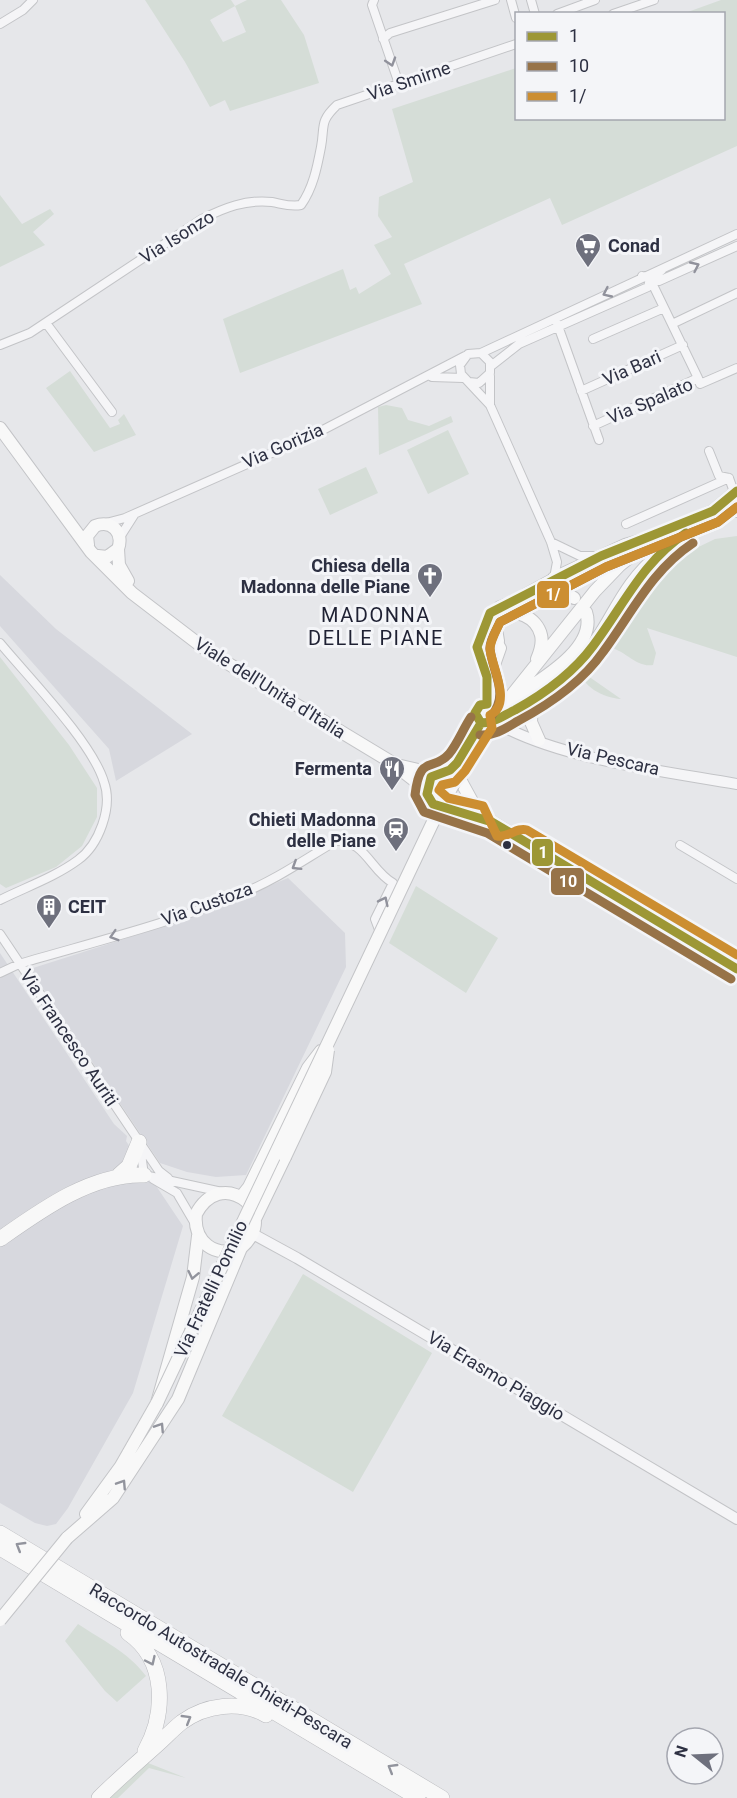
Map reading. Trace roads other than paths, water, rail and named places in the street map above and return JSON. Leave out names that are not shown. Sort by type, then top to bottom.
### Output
[{"type":"highway","points":[[0,1239],[58,1202],[119,1175],[129,1166],[139,1142]]},
{"type":"highway","points":[[119,1175],[144,1175]]},
{"type":"highway","name":"Raccordo Autostradale Chieti-Pescara","points":[[0,1533],[442,1798]]},
{"type":"highway","name":"Raccordo Autostradale Chieti-Pescara","points":[[0,1548],[418,1798]]},
{"type":"highway","points":[[101,1609],[115,1625],[140,1642],[157,1676],[160,1698],[159,1719],[142,1756]]},
{"type":"highway","points":[[99,1798],[142,1756],[182,1722],[200,1712],[220,1707],[255,1710],[310,1741],[325,1743]]},
{"type":"main road","points":[[0,428],[87,545],[98,556],[107,557],[119,543],[115,528],[76,524],[69,519]]},
{"type":"main road","points":[[488,685],[477,647],[482,639],[488,617],[500,607],[601,556],[656,536],[734,501]]},
{"type":"main road","points":[[734,501],[719,515],[682,535],[661,552],[631,584],[586,654],[532,701],[494,720],[481,723],[454,769],[435,774],[428,782],[427,794],[437,807],[492,822],[737,969]]},
{"type":"main road","points":[[706,514],[719,515]]},
{"type":"main road","points":[[87,545],[87,536],[100,525]]},
{"type":"main road","name":"Via Fratelli Pomilio","points":[[0,1620],[67,1538],[121,1466],[157,1403],[442,804],[461,770],[504,705],[594,591],[620,565],[656,536]]},
{"type":"main road","name":"Viale dell'Unità d'Italia","points":[[119,543],[119,565],[124,578],[153,609]]},
{"type":"main road","name":"Viale dell'Unità d'Italia","points":[[98,556],[132,593],[208,652],[391,762],[419,783],[427,794]]},
{"type":"main road","points":[[500,607],[549,590],[563,591],[574,598]]},
{"type":"main road","points":[[487,704],[488,685],[496,658],[501,652],[497,623],[504,614],[516,612],[528,618],[537,627],[542,638],[535,666]]},
{"type":"main road","points":[[504,705],[571,656],[586,634],[588,619],[586,612]]},
{"type":"main road","points":[[482,639],[488,637],[498,641]]},
{"type":"main road","points":[[479,655],[485,660],[496,658]]},
{"type":"main road","points":[[532,701],[531,722],[539,740]]},
{"type":"main road","points":[[481,723],[475,716],[480,705],[487,704],[495,710],[494,720]]},
{"type":"main road","name":"Viale dell'Unità d'Italia","points":[[391,762],[435,774]]},
{"type":"main road","points":[[454,769],[463,781],[465,791],[492,822]]},
{"type":"main road","points":[[450,809],[460,802],[465,791]]},
{"type":"main road","points":[[241,1197],[249,1187],[308,1068],[329,1040]]},
{"type":"main road","points":[[67,1538],[113,1498],[178,1399],[241,1248],[253,1234],[254,1216],[325,1072],[329,1040]]},
{"type":"main road","points":[[157,1403],[193,1277],[201,1205],[208,1198],[227,1192],[241,1197],[254,1216]]},
{"type":"main road","points":[[197,1230],[213,1250],[232,1252],[241,1248]]},
{"type":"street","points":[[0,24],[23,10],[33,0]]},
{"type":"street","points":[[374,0],[372,5],[399,84]]},
{"type":"street","points":[[383,39],[390,33],[495,0]]},
{"type":"street","points":[[510,0],[515,15]]},
{"type":"street","points":[[562,12],[595,0]]},
{"type":"street","points":[[619,12],[651,1]]},
{"type":"street","name":"Via Smirne","points":[[322,136],[322,125],[327,115],[337,105],[515,44]]},
{"type":"street","name":"Via Isonzo","points":[[0,345],[25,336],[202,219],[230,205],[270,202],[291,207],[301,205],[312,188],[322,136]]},
{"type":"street","points":[[481,353],[642,276],[737,234]]},
{"type":"street","points":[[717,255],[724,247],[719,242]]},
{"type":"street","points":[[466,380],[479,383],[490,369],[519,344],[737,246]]},
{"type":"street","points":[[654,284],[657,273],[683,258]]},
{"type":"street","points":[[642,276],[650,279],[654,284],[698,378]]},
{"type":"street","points":[[672,324],[737,293]]},
{"type":"street","points":[[592,339],[664,308]]},
{"type":"street","name":"Via Spalato","points":[[554,317],[599,440]]},
{"type":"street","points":[[45,323],[112,412]]},
{"type":"street","name":"Via Bari","points":[[581,391],[683,345]]},
{"type":"street","points":[[490,405],[488,358],[481,353],[472,352],[465,356],[460,369],[466,380],[490,405],[551,542],[557,562],[554,578]]},
{"type":"street","name":"Via Gorizia","points":[[100,525],[136,512],[317,432],[465,356]]},
{"type":"street","name":"Via Spalato","points":[[593,426],[698,378],[700,384],[737,368]]},
{"type":"street","name":"Via Gorizia","points":[[429,376],[466,380]]},
{"type":"street","points":[[709,451],[719,476],[729,478]]},
{"type":"street","points":[[729,478],[734,501]]},
{"type":"street","points":[[626,525],[729,478]]},
{"type":"street","points":[[119,543],[136,512]]},
{"type":"street","points":[[551,542],[580,556],[601,556]]},
{"type":"street","points":[[0,643],[92,755],[105,783],[106,812],[97,836],[80,859],[0,900]]},
{"type":"street","name":"Via Pescara","points":[[494,720],[539,740],[598,759],[737,784]]},
{"type":"street","name":"Via Custoza","points":[[0,974],[19,964],[194,911],[243,893],[287,872],[336,842],[344,841],[363,850],[378,873],[393,883]]},
{"type":"street","points":[[680,845],[737,879]]},
{"type":"street","name":"Via Fratelli Pomilio","points":[[254,1216],[383,941],[375,919],[393,883]]},
{"type":"street","name":"Via Francesco Auriti","points":[[0,934],[139,1142],[159,1171],[168,1178]]},
{"type":"street","name":"Via Francesco Auriti","points":[[139,1142],[144,1175]]},
{"type":"street","points":[[144,1175],[168,1178],[200,1189],[227,1192]]},
{"type":"street","points":[[144,1175],[177,1193],[197,1230]]},
{"type":"street","name":"Via Erasmo Piaggio","points":[[253,1234],[297,1257],[737,1519]]},
{"type":"place","name":"Conad","points":[[588,269]]},
{"type":"place","name":"Chiesa della Madonna delle Piane","points":[[430,599]]},
{"type":"place","name":"Fermenta","points":[[392,792]]},
{"type":"place","name":"Chieti Madonna delle Piane","points":[[396,853]]},
{"type":"place","name":"CEIT","points":[[49,930]]},
{"type":"district","name":"MADONNA DELLE PIANE","points":[[376,626]]}]
